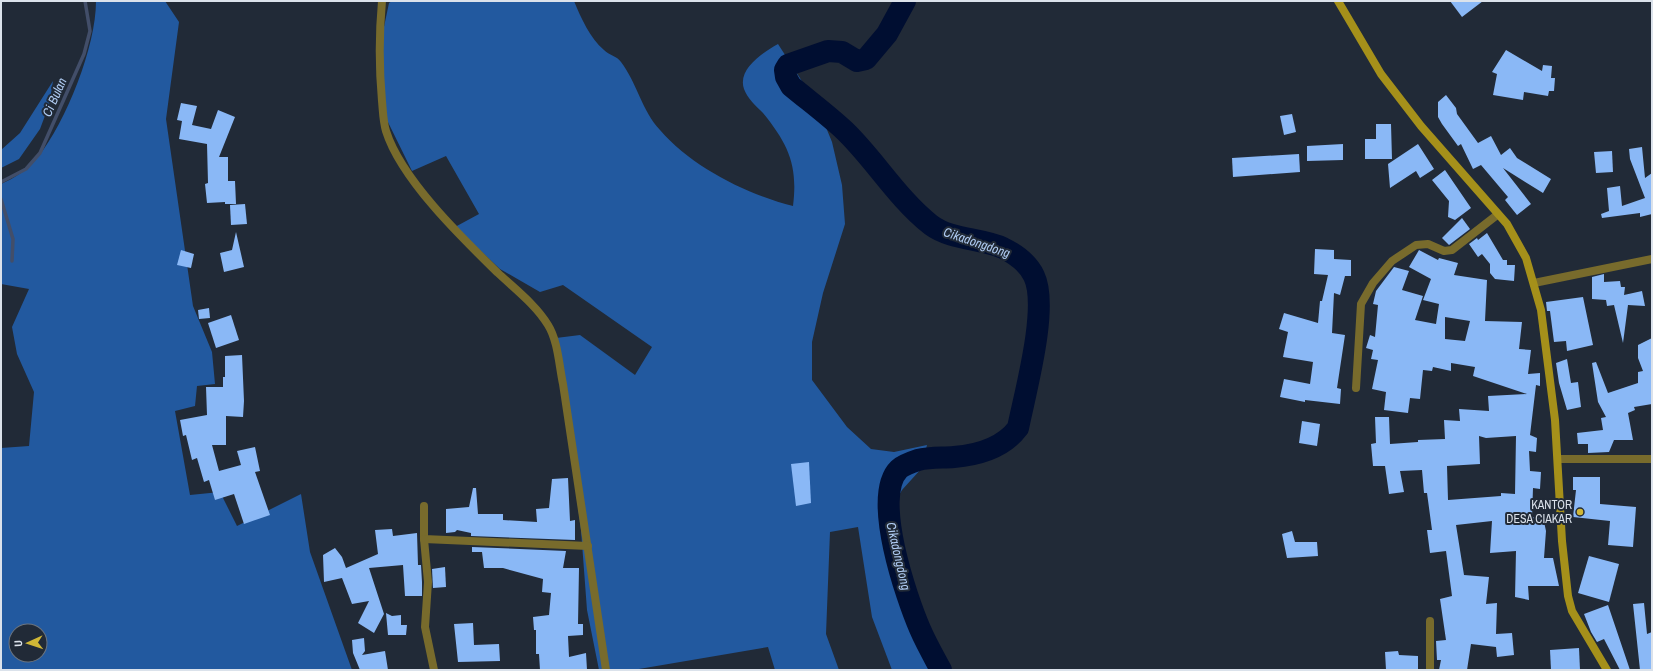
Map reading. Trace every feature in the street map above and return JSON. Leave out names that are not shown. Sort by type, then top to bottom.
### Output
[{"type":"street","points":[[382,1],[379,72],[386,132],[396,152],[425,195],[479,254],[534,308],[549,326],[553,337],[588,546],[606,670]]},
{"type":"street","points":[[1338,1],[1381,74],[1421,126],[1506,224],[1517,240],[1526,258],[1541,310],[1556,420],[1562,541],[1568,596],[1572,611],[1607,670]]},
{"type":"street","points":[[1356,388],[1361,304],[1379,274],[1403,252],[1416,245],[1428,244],[1444,251],[1452,250],[1497,215]]},
{"type":"street","points":[[1534,283],[1652,259]]},
{"type":"street","points":[[1558,459],[1652,459]]},
{"type":"street","points":[[424,506],[424,539],[428,582],[425,627],[434,670]]},
{"type":"street","points":[[424,539],[588,546]]},
{"type":"street","points":[[1430,621],[1430,670]]},
{"type":"shaded area","points":[[96,1],[165,1],[179,22],[166,119],[193,306],[212,352],[215,384],[197,386],[195,406],[175,411],[190,495],[220,492],[237,526],[301,494],[310,552],[352,670],[1,670],[1,448],[29,446],[34,392],[17,354],[12,327],[29,289],[1,284],[1,184],[21,173],[38,157],[49,142],[78,83],[91,40],[95,19]]},
{"type":"shaded area","points":[[392,1],[574,1],[594,40],[604,50],[621,62],[627,70],[644,106],[654,122],[673,143],[688,156],[721,177],[757,194],[793,206],[794,179],[790,156],[772,125],[747,96],[743,82],[744,75],[753,62],[759,56],[778,44],[816,103],[832,142],[842,185],[845,224],[823,293],[812,342],[812,380],[847,427],[871,449],[894,452],[927,445],[921,469],[902,490],[892,507],[898,542],[920,604],[949,670],[892,670],[872,617],[858,527],[830,532],[826,634],[839,670],[775,670],[768,647],[633,670],[599,670],[587,610],[581,530],[556,338],[580,335],[635,375],[652,347],[563,285],[540,292],[500,269],[455,227],[479,214],[446,156],[412,171],[384,114],[376,65],[389,3]]},
{"type":"shaded area","points":[[53,81],[49,105],[40,129],[19,159],[1,168],[1,150],[20,133]]},
{"type":"building","points":[[1450,1],[1483,1],[1462,17]]},
{"type":"building","points":[[1506,50],[1542,71],[1543,65],[1552,66],[1551,78],[1555,78],[1554,91],[1549,91],[1548,96],[1524,92],[1523,100],[1493,95],[1497,74],[1492,72]]},
{"type":"building","points":[[1446,95],[1456,108],[1457,114],[1478,143],[1491,136],[1501,155],[1510,148],[1517,158],[1551,179],[1543,193],[1503,168],[1531,204],[1517,215],[1505,200],[1508,197],[1481,165],[1473,169],[1461,144],[1458,146],[1442,124],[1438,117],[1438,102]]},
{"type":"building","points":[[181,103],[197,106],[192,125],[211,129],[218,110],[235,117],[219,157],[228,157],[228,181],[235,181],[236,204],[225,204],[225,202],[207,203],[205,184],[208,183],[207,144],[179,139],[182,121],[177,120]]},
{"type":"building","points":[[1292,114],[1296,132],[1284,135],[1280,116]]},
{"type":"building","points":[[1376,124],[1391,124],[1392,159],[1365,159],[1365,139],[1376,139]]},
{"type":"building","points":[[1343,144],[1343,160],[1307,161],[1307,146]]},
{"type":"building","points":[[1418,144],[1434,169],[1420,178],[1416,171],[1390,188],[1388,164]]},
{"type":"building","points":[[1642,147],[1645,178],[1652,173],[1652,214],[1640,217],[1640,213],[1602,218],[1601,214],[1609,211],[1607,188],[1620,186],[1622,206],[1645,198],[1630,159],[1629,149]]},
{"type":"building","points":[[1612,151],[1613,172],[1596,173],[1594,152]]},
{"type":"building","points":[[1299,154],[1300,172],[1233,177],[1232,158]]},
{"type":"building","points":[[1445,170],[1471,208],[1455,220],[1448,217],[1449,201],[1432,180]]},
{"type":"building","points":[[245,204],[247,224],[231,225],[230,205]]},
{"type":"building","points":[[1462,218],[1470,229],[1449,245],[1442,238]]},
{"type":"building","points":[[236,232],[244,267],[224,272],[220,253],[232,250]]},
{"type":"building","points":[[1487,233],[1503,260],[1507,260],[1507,265],[1515,265],[1514,281],[1495,279],[1490,273],[1490,264],[1482,254],[1478,257],[1469,244],[1477,238],[1478,240]]},
{"type":"building","points":[[1315,249],[1334,250],[1334,259],[1351,260],[1351,276],[1345,276],[1340,295],[1334,293],[1332,333],[1345,335],[1337,388],[1341,389],[1340,404],[1305,400],[1305,402],[1280,397],[1284,379],[1310,384],[1313,362],[1283,357],[1288,332],[1279,329],[1284,313],[1318,323],[1320,301],[1322,301],[1328,275],[1314,274]]},
{"type":"building","points":[[181,250],[194,254],[191,268],[177,265]]},
{"type":"building","points":[[1419,250],[1438,260],[1439,258],[1458,263],[1454,275],[1487,280],[1485,321],[1522,322],[1519,349],[1531,350],[1528,374],[1540,373],[1540,386],[1536,385],[1530,435],[1537,438],[1536,452],[1529,451],[1530,471],[1541,472],[1540,489],[1533,488],[1532,517],[1543,517],[1546,531],[1544,558],[1553,558],[1559,586],[1528,586],[1529,600],[1515,597],[1516,551],[1490,553],[1492,521],[1456,525],[1464,575],[1489,577],[1486,604],[1497,603],[1496,634],[1512,633],[1514,655],[1497,657],[1496,647],[1471,644],[1467,670],[1439,670],[1441,660],[1437,660],[1436,641],[1446,640],[1440,599],[1452,596],[1446,551],[1430,553],[1427,530],[1432,530],[1427,493],[1424,493],[1422,470],[1400,471],[1404,492],[1389,494],[1385,466],[1373,466],[1371,444],[1376,443],[1375,417],[1389,417],[1390,444],[1418,442],[1418,440],[1445,439],[1444,420],[1460,421],[1459,409],[1489,411],[1488,396],[1527,394],[1473,376],[1475,367],[1451,363],[1451,371],[1433,367],[1432,371],[1423,370],[1420,399],[1410,398],[1408,413],[1384,410],[1386,392],[1372,389],[1378,360],[1371,359],[1373,350],[1366,348],[1370,335],[1375,337],[1378,305],[1373,304],[1376,291],[1394,267],[1409,271],[1402,290],[1423,296],[1415,320],[1436,324],[1439,304],[1423,300],[1431,279],[1409,267]],"holes":[[[1445,317],[1470,321],[1465,341],[1445,339]],[[1479,436],[1486,438],[1516,436],[1515,494],[1501,493],[1501,496],[1448,500],[1447,466],[1480,464]]]},
{"type":"building","points":[[1604,274],[1604,282],[1620,281],[1621,287],[1625,287],[1624,295],[1642,291],[1645,306],[1628,305],[1623,343],[1614,305],[1607,306],[1606,300],[1592,299],[1592,277]]},
{"type":"building","points":[[1583,297],[1593,345],[1567,351],[1566,341],[1554,342],[1550,311],[1547,311],[1546,302]]},
{"type":"building","points":[[209,308],[210,318],[199,319],[198,310]]},
{"type":"building","points":[[231,315],[239,340],[216,348],[208,323]]},
{"type":"building","points":[[1652,338],[1652,404],[1634,407],[1635,410],[1628,413],[1633,440],[1614,440],[1609,452],[1588,453],[1588,444],[1578,444],[1577,433],[1603,430],[1601,418],[1606,417],[1598,402],[1592,363],[1596,362],[1608,393],[1638,383],[1638,372],[1643,371],[1638,358],[1638,345]]},
{"type":"building","points":[[242,355],[244,401],[243,417],[226,416],[226,445],[212,445],[219,471],[241,465],[237,451],[255,447],[260,471],[255,472],[270,515],[244,524],[234,494],[215,500],[209,480],[204,482],[197,458],[192,460],[186,435],[183,436],[180,420],[207,415],[206,387],[223,387],[223,377],[225,377],[225,356]]},
{"type":"building","points":[[1567,359],[1571,383],[1578,382],[1581,407],[1567,410],[1559,383],[1556,363]]},
{"type":"building","points":[[1302,421],[1320,424],[1317,446],[1299,443]]},
{"type":"building","points":[[809,462],[811,503],[796,506],[791,464]]},
{"type":"building","points":[[1573,477],[1600,477],[1600,504],[1636,507],[1633,547],[1608,545],[1610,521],[1573,517],[1576,490],[1573,490]]},
{"type":"building","points":[[568,478],[570,521],[575,520],[575,540],[471,536],[471,533],[457,530],[455,532],[446,533],[446,509],[469,507],[473,488],[476,488],[478,514],[503,514],[503,520],[537,522],[536,509],[549,508],[552,479]]},
{"type":"building","points":[[392,529],[393,536],[417,533],[418,565],[421,565],[422,596],[405,596],[403,565],[369,568],[384,614],[374,633],[358,623],[369,601],[352,604],[342,578],[324,582],[323,555],[335,548],[342,557],[346,568],[378,554],[375,530]]},
{"type":"building","points":[[1292,531],[1295,542],[1317,542],[1318,556],[1287,558],[1282,534]]},
{"type":"building","points":[[472,547],[566,551],[563,568],[579,568],[578,624],[583,624],[583,635],[568,636],[569,657],[586,653],[587,670],[540,670],[539,654],[536,654],[536,630],[534,630],[533,617],[549,615],[551,593],[542,592],[543,579],[503,568],[484,568],[482,552],[472,552]]},
{"type":"building","points":[[1589,556],[1619,564],[1609,602],[1578,593]]},
{"type":"building","points":[[445,567],[446,587],[433,588],[432,569]]},
{"type":"building","points":[[1644,603],[1647,634],[1652,632],[1652,670],[1640,670],[1633,604]]},
{"type":"building","points":[[1608,605],[1630,670],[1620,670],[1604,639],[1597,642],[1591,632],[1584,614]]},
{"type":"building","points":[[386,613],[392,616],[401,615],[401,625],[407,625],[406,635],[388,635]]},
{"type":"building","points":[[473,623],[474,645],[499,644],[500,661],[458,662],[454,624]]},
{"type":"building","points":[[364,638],[365,651],[362,655],[385,651],[388,670],[360,670],[353,653],[352,640]]},
{"type":"building","points":[[1579,648],[1580,670],[1551,670],[1550,650]]},
{"type":"building","points":[[1398,651],[1399,655],[1418,656],[1418,670],[1386,670],[1385,652]]},
{"type":"waterway","name":"Ci Bulan","points":[[1,182],[26,169],[40,153],[84,54],[90,31],[85,1]]},
{"type":"waterway","name":"Cikadongdong","points":[[905,1],[887,34],[866,59],[857,61],[842,52],[828,51],[788,65],[785,70],[786,77],[791,86],[845,131],[907,203],[931,225],[948,234],[985,242],[1003,248],[1012,253],[1021,259],[1031,271],[1038,290],[1039,308],[1034,350],[1018,428],[1005,441],[981,452],[963,456],[922,459],[903,466],[899,469],[891,482],[889,501],[890,524],[900,572],[914,615],[927,645],[941,670]]},
{"type":"waterway","points":[[1,199],[13,239],[12,261]]},
{"type":"place","name":"KANTOR DESA CIAKAR","points":[[1580,512]]}]
